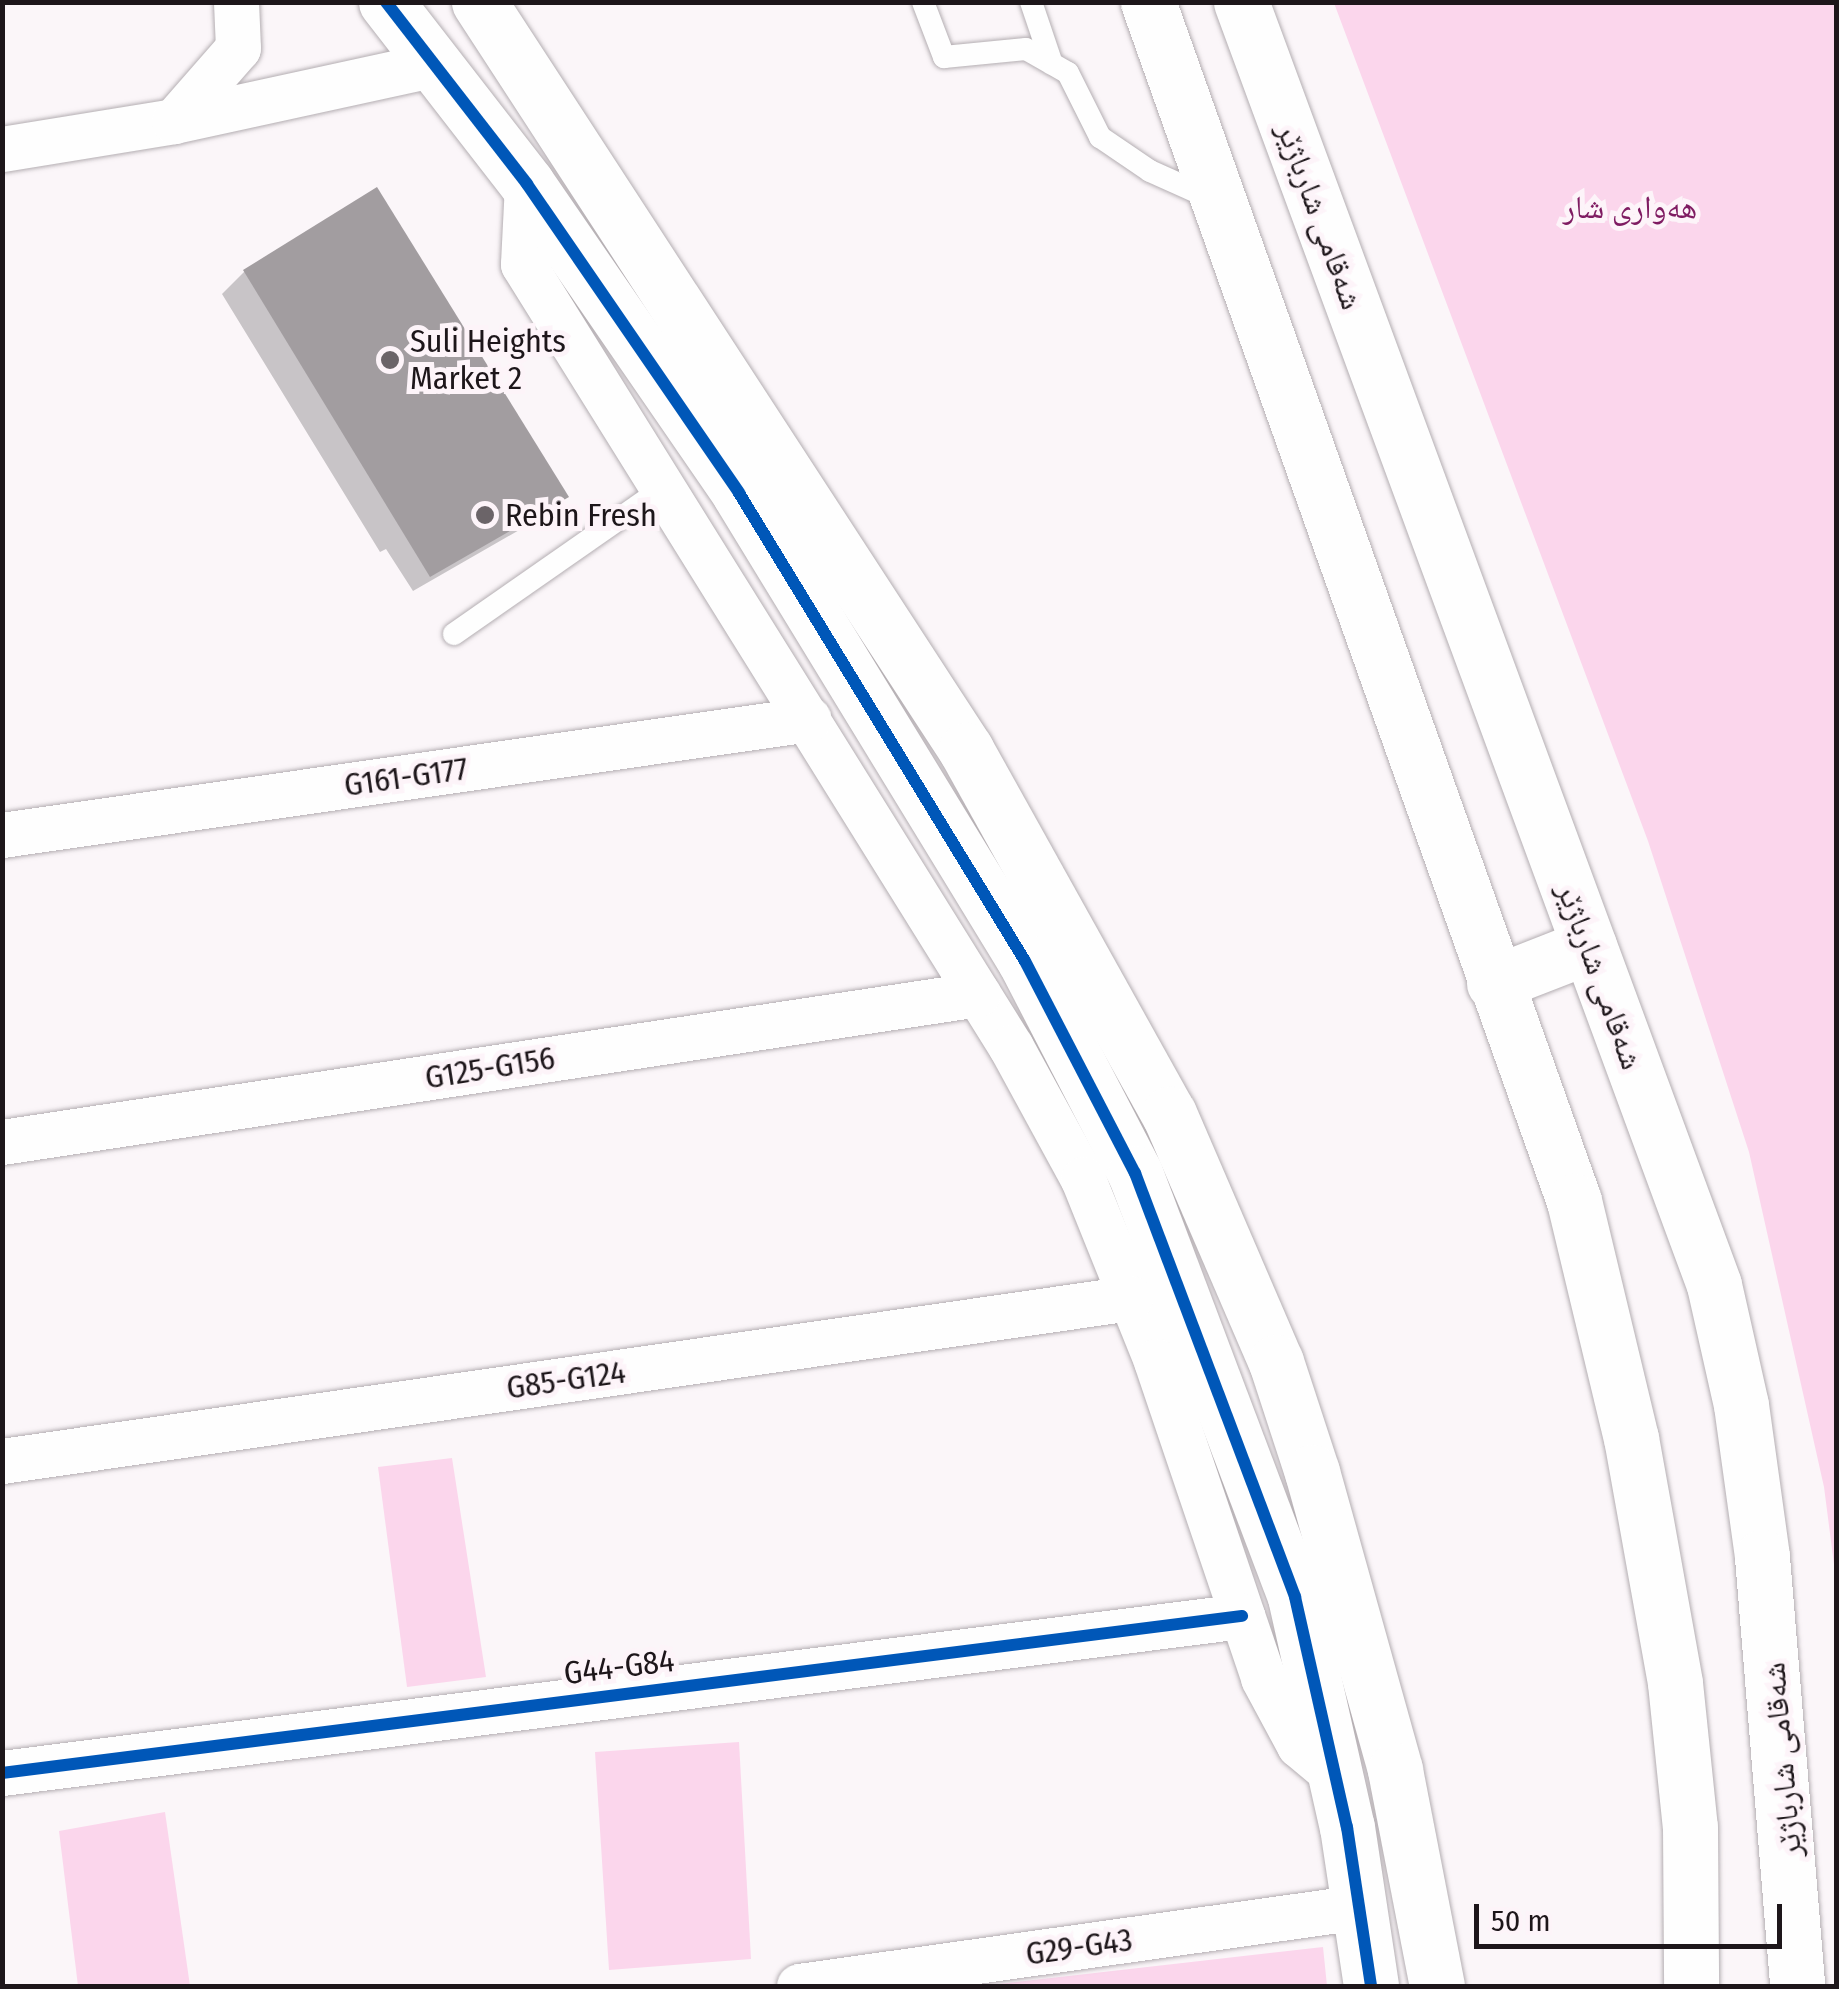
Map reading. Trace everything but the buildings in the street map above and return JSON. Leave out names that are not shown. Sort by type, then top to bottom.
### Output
[{"type":"street","points":[[174,120],[238,48],[236,2]]},
{"type":"street","points":[[386,2],[430,65],[527,184],[739,493],[1025,961],[1082,1066],[1135,1173],[1295,1597],[1336,1776],[1371,1986]]},
{"type":"street","points":[[479,2],[966,750],[1169,1114],[1276,1362],[1312,1472],[1395,1770],[1437,1986]]},
{"type":"street","points":[[1148,2],[1574,1200],[1632,1438],[1675,1682],[1690,1827],[1691,1986]]},
{"type":"street","name":"شەقامی شارباژێر","points":[[1241,2],[1714,1285],[1741,1405],[1778,1698],[1797,1986]]},
{"type":"street","points":[[2,149],[174,120],[430,65]]},
{"type":"street","points":[[474,116],[529,77]]},
{"type":"street","points":[[527,184],[524,264],[978,994],[1082,1179],[1130,1298],[1263,1678],[1300,1745],[1336,1776]]},
{"type":"street","name":"G161-G177","points":[[2,835],[810,719]]},
{"type":"street","points":[[1494,983],[1589,946]]},
{"type":"street","name":"G125-G156","points":[[2,1142],[978,994]]},
{"type":"street","name":"G85-G124","points":[[2,1461],[1130,1298]]},
{"type":"street","name":"G44-G84","points":[[2,1773],[1242,1616]]},
{"type":"street","name":"G29-G43","points":[[767,1986],[801,1986],[1359,1908]]},
{"type":"lane","points":[[923,2],[944,57],[1026,49],[1068,73],[1100,137],[1150,171],[1218,201]]},
{"type":"lane","points":[[1030,2],[1052,64]]},
{"type":"lane","points":[[454,634],[665,487]]},
{"type":"green space","name":"هەواری شار","points":[[1334,3],[1836,3],[1836,1580],[1824,1487],[1749,1152],[1648,841]]},
{"type":"green space","points":[[452,1458],[486,1677],[407,1687],[378,1467]]},
{"type":"green space","points":[[739,1742],[751,1959],[609,1970],[595,1752]]},
{"type":"green space","points":[[165,1812],[190,1986],[78,1986],[59,1831]]},
{"type":"green space","points":[[1323,1947],[1327,1986],[999,1984]]},
{"type":"cycle path","points":[[386,2],[527,184],[739,493],[1025,961],[1135,1173],[1295,1597],[1347,1827],[1371,1986]]},
{"type":"cycle path","points":[[2,1773],[1242,1616]]},
{"type":"place","name":"Suli Heights Market 2","points":[[390,360]]},
{"type":"place","name":"Rebin Fresh","points":[[485,515]]}]
